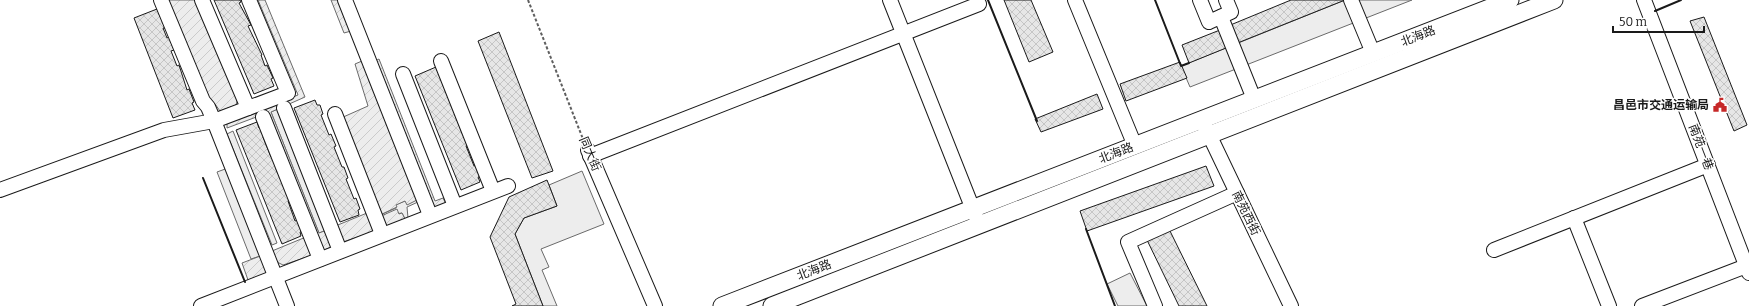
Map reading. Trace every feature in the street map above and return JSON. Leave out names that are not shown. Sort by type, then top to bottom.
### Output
[{"type":"main road","name":"北海路","points":[[722,306],[1510,0]]},
{"type":"main road","name":"北海路","points":[[772,306],[1554,0]]},
{"type":"street","points":[[161,0],[203,101],[208,107],[214,121],[287,306]]},
{"type":"street","points":[[202,0],[248,108]]},
{"type":"street","points":[[0,190],[164,130],[214,121],[288,93],[249,0]]},
{"type":"street","points":[[345,0],[430,215]]},
{"type":"street","points":[[890,0],[979,225]]},
{"type":"street","points":[[1075,0],[1135,146]]},
{"type":"street","points":[[1200,0],[1209,22],[1231,12],[1226,0]]},
{"type":"street","points":[[1351,0],[1373,53]]},
{"type":"street","name":"南苑一巷","points":[[1644,0],[1748,268]]},
{"type":"street","points":[[589,153],[979,4]]},
{"type":"street","points":[[1221,17],[1254,99]]},
{"type":"street","points":[[442,61],[493,191]]},
{"type":"street","points":[[403,74],[455,206]]},
{"type":"street","points":[[284,108],[340,251]]},
{"type":"street","points":[[335,114],[382,234]]},
{"type":"street","points":[[264,117],[320,259]]},
{"type":"street","name":"南苑西街","points":[[1202,119],[1291,306]]},
{"type":"street","name":"同大街","points":[[589,153],[655,306]]},
{"type":"street","points":[[1494,250],[1708,165]]},
{"type":"street","points":[[200,306],[430,215],[508,186]]},
{"type":"street","points":[[1155,306],[1128,242],[1237,193]]},
{"type":"street","points":[[1574,218],[1609,306]]},
{"type":"street","points":[[1642,306],[1748,268]]},
{"type":"path","name":"同大街","points":[[528,0],[589,153]]},
{"type":"shaded area","points":[[168,0],[198,0],[238,98],[236,105],[220,111],[215,104],[211,105]]},
{"type":"shaded area","points":[[258,0],[265,0],[305,97],[271,112],[319,233],[327,230],[332,242],[331,247],[322,251],[267,113],[227,128],[227,123],[298,95]]},
{"type":"shaded area","points":[[331,0],[339,0],[351,31],[344,33]]},
{"type":"shaded area","points":[[1345,0],[1412,0],[1190,87],[1181,66]]},
{"type":"shaded area","points":[[379,59],[435,201],[443,198],[446,204],[436,208],[432,206],[375,61]]},
{"type":"shaded area","points":[[362,61],[417,200],[407,205],[405,201],[396,205],[397,207],[380,215],[341,118],[368,106],[355,64]]},
{"type":"shaded area","points":[[280,108],[327,230],[319,233],[271,112]]},
{"type":"shaded area","points":[[233,131],[277,243],[272,245],[227,134]]},
{"type":"shaded area","points":[[228,168],[263,255],[251,259],[217,172]]},
{"type":"shaded area","points":[[582,171],[604,224],[541,249],[549,267],[542,270],[557,306],[543,306],[515,234],[524,218],[557,206],[549,185]]},
{"type":"shaded area","points":[[417,200],[418,202],[407,207],[408,218],[405,219],[402,213],[380,215],[396,208],[395,205],[405,201]]},
{"type":"shaded area","points":[[397,209],[399,214],[402,213],[405,219],[385,227],[381,216]]},
{"type":"shaded area","points":[[367,213],[375,231],[343,242],[333,227]]},
{"type":"shaded area","points":[[306,237],[313,255],[283,265],[277,262],[272,251]]},
{"type":"shaded area","points":[[263,255],[268,269],[266,274],[248,280],[242,263]]},
{"type":"shaded area","points":[[1130,273],[1147,306],[1118,306],[1107,284]]},
{"type":"building","points":[[214,0],[240,0],[241,2],[239,3],[251,25],[248,26],[262,55],[265,66],[267,65],[273,78],[271,79],[274,86],[254,94]]},
{"type":"building","points":[[1004,0],[1031,0],[1053,52],[1029,62]]},
{"type":"building","points":[[1291,0],[1345,0],[1235,44],[1228,26]]},
{"type":"building","points":[[157,9],[165,28],[163,28],[167,38],[169,37],[174,50],[171,51],[177,66],[179,65],[187,90],[189,89],[194,102],[192,103],[195,110],[173,118],[134,18]]},
{"type":"building","points":[[1704,17],[1747,125],[1734,131],[1690,21]]},
{"type":"building","points":[[1220,30],[1226,48],[1189,63],[1182,45]]},
{"type":"building","points":[[499,32],[553,171],[532,178],[478,41]]},
{"type":"building","points":[[1180,62],[1187,78],[1126,101],[1120,84]]},
{"type":"building","points":[[436,67],[438,73],[441,72],[444,82],[442,82],[450,102],[452,102],[457,114],[455,115],[463,135],[464,134],[469,145],[466,146],[474,166],[477,165],[481,176],[478,177],[480,182],[461,190],[415,76]]},
{"type":"building","points":[[1097,94],[1103,109],[1041,132],[1035,119]]},
{"type":"building","points":[[315,100],[317,105],[320,105],[323,114],[321,115],[329,135],[331,134],[336,146],[334,147],[348,178],[346,179],[354,199],[356,198],[360,209],[358,210],[359,215],[340,222],[294,108]]},
{"type":"building","points":[[257,122],[259,128],[262,127],[265,136],[263,137],[271,157],[273,156],[278,169],[276,169],[290,200],[288,201],[295,221],[298,220],[302,231],[300,232],[301,236],[282,244],[236,130]]},
{"type":"building","points":[[1206,166],[1214,186],[1087,231],[1080,211]]},
{"type":"building","points":[[547,180],[557,206],[524,218],[515,234],[543,306],[512,306],[516,304],[490,237],[509,197]]},
{"type":"building","points":[[1169,229],[1207,306],[1179,306],[1147,240]]},
{"type":"wall","points":[[988,0],[1037,121]]},
{"type":"wall","points":[[1155,0],[1181,66],[1189,63]]},
{"type":"wall","points":[[1655,11],[1681,0]]},
{"type":"wall","points":[[203,178],[245,282]]},
{"type":"wall","points":[[1086,229],[1115,306]]},
{"type":"place","name":"昌邑市交通运输局","points":[[1720,105]]}]
